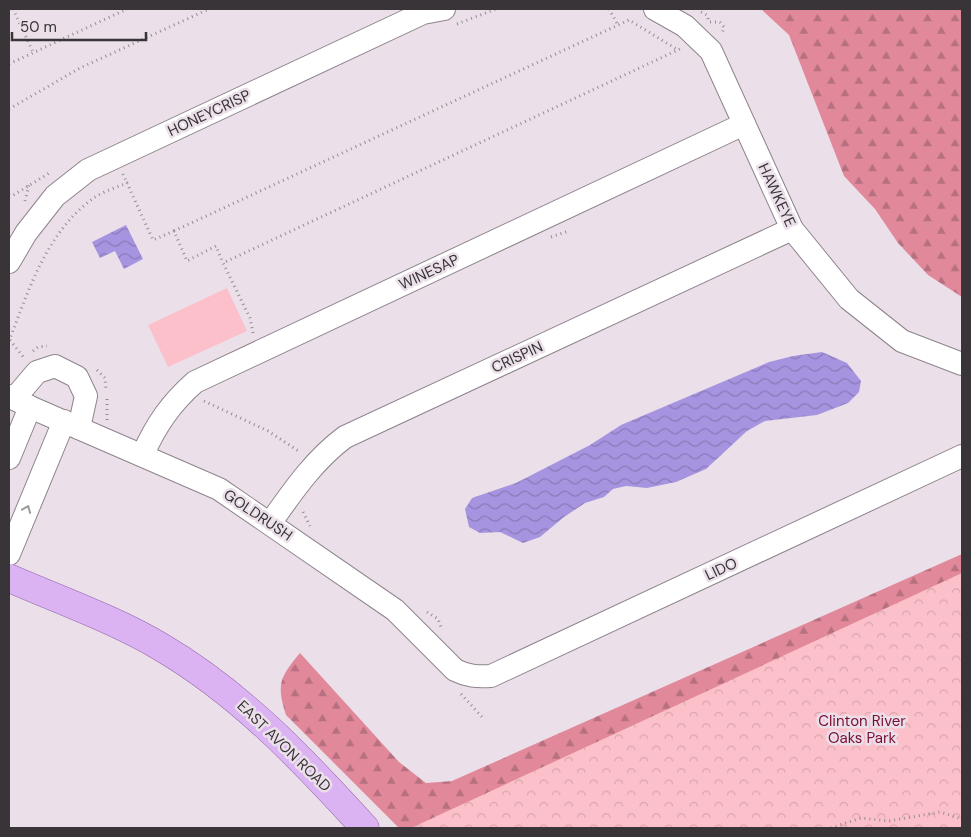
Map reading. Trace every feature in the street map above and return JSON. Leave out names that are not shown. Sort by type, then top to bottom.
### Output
[{"type":"main road","name":"EAST AVON ROAD","points":[[9,578],[161,647],[202,675],[244,705],[307,765],[365,828]]},
{"type":"street","name":"HONEYCRISP","points":[[9,262],[17,227],[88,170],[423,13],[444,9]]},
{"type":"street","name":"HAWKEYE","points":[[655,9],[685,26],[711,51],[792,228],[849,299],[902,341],[962,364]]},
{"type":"street","name":"WINESAP","points":[[143,454],[163,416],[176,398],[195,382],[744,124]]},
{"type":"street","name":"CRISPIN","points":[[270,522],[304,476],[327,450],[345,437],[792,228]]},
{"type":"street","points":[[9,458],[17,401],[37,372],[55,366],[77,377],[86,396],[9,554]]},
{"type":"street","name":"GOLDRUSH","points":[[17,401],[143,454],[219,489],[270,522],[396,610],[455,670],[466,675],[479,677]]},
{"type":"street","name":"LIDO","points":[[479,677],[491,676],[962,456]]},
{"type":"path","points":[[13,9],[33,52]]},
{"type":"path","points":[[9,64],[127,9]]},
{"type":"path","points":[[9,109],[80,68],[209,9]]},
{"type":"path","points":[[609,9],[618,25]]},
{"type":"path","points":[[696,9],[707,15],[709,22],[720,22],[724,27],[722,36]]},
{"type":"path","points":[[24,358],[9,340],[40,265],[53,243],[73,216],[97,196],[127,183],[154,240],[629,20],[678,50]]},
{"type":"path","points":[[223,263],[684,46]]},
{"type":"path","points":[[544,238],[556,237],[575,228]]},
{"type":"path","points":[[174,230],[187,261],[216,246],[250,318],[255,339]]},
{"type":"path","points":[[17,364],[38,347],[51,346]]},
{"type":"path","points":[[93,366],[105,378],[108,412],[106,424]]},
{"type":"path","points":[[211,396],[202,400],[268,431],[302,453]]},
{"type":"path","points":[[296,460],[306,446]]},
{"type":"path","points":[[304,508],[302,515],[313,531]]},
{"type":"path","points":[[423,610],[438,619],[445,632]]},
{"type":"path","points":[[459,692],[483,718]]},
{"type":"path","points":[[831,828],[861,818],[889,821],[940,812],[962,819]]},
{"type":"green space","points":[[761,9],[962,9],[962,297],[928,275],[898,243],[875,209],[844,176],[789,35]]},
{"type":"green space","points":[[227,288],[247,331],[168,367],[148,325]]},
{"type":"green space","name":"Clinton River Oaks Park","points":[[962,554],[962,828],[399,828],[286,715],[281,696],[284,675],[300,653],[399,762],[426,783],[452,781]]},
{"type":"green space","name":"Clinton River Oaks Park","points":[[962,573],[962,828],[411,828]]},
{"type":"water","points":[[126,225],[143,259],[124,269],[115,251],[100,258],[92,242]]},
{"type":"water","points":[[822,352],[847,363],[861,381],[859,392],[848,403],[817,415],[765,421],[747,431],[706,469],[676,482],[647,488],[626,486],[613,489],[604,497],[585,503],[540,537],[523,543],[500,532],[480,533],[469,527],[465,509],[472,498],[516,483],[590,445],[621,425],[769,362]]}]
